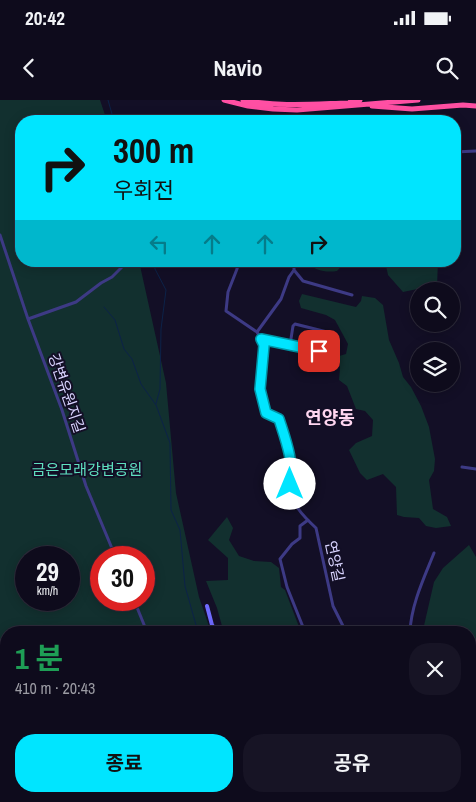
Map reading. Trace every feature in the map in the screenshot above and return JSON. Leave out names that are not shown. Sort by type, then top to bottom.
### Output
[{"type":"highway","points":[[224,100],[248,106],[297,110],[327,108],[373,100]]},
{"type":"highway","points":[[244,100],[269,104],[351,104],[418,100]]},
{"type":"highway","points":[[351,104],[360,100]]},
{"type":"highway","points":[[351,104],[412,109],[463,105],[476,106]]},
{"type":"street","points":[[461,152],[476,151]]},
{"type":"street","name":"강변유원지길","points":[[0,235],[28,319],[62,410],[86,486],[111,546]]},
{"type":"street","points":[[28,319],[76,302],[112,277],[122,267]]},
{"type":"street","name":"연양길","points":[[238,267],[228,292],[226,311],[257,332],[264,345],[260,389],[266,413],[279,419],[287,444],[292,475],[290,484],[292,499],[316,528],[333,606],[343,626]]},
{"type":"street","points":[[257,332],[281,299],[289,276],[294,270],[303,282],[352,295]]},
{"type":"street","points":[[261,339],[290,345],[334,354],[338,338],[335,334],[296,324],[293,326],[290,345]]},
{"type":"street","points":[[462,467],[476,469]]},
{"type":"street","points":[[303,626],[287,587],[280,559],[292,544],[300,538],[300,526],[308,520]]},
{"type":"street","points":[[410,626],[417,598],[434,553]]},
{"type":"street","points":[[206,606],[213,626]]},
{"type":"street","points":[[139,611],[145,626]]},
{"type":"green space","name":"금은모래강변공원","points":[[0,100],[100,100],[105,115],[15,115],[15,267],[140,267],[166,383],[176,493],[199,597],[209,626],[0,626]]},
{"type":"green space","points":[[313,267],[341,267],[337,271],[328,272]]},
{"type":"green space","points":[[386,267],[438,267],[437,282],[410,282],[410,291],[403,292],[388,275]]},
{"type":"green space","points":[[302,294],[356,307],[361,301],[362,296],[375,298],[383,305],[389,340],[403,377],[410,386],[410,392],[414,392],[421,406],[429,427],[435,459],[434,471],[429,480],[433,509],[447,517],[451,526],[436,528],[426,526],[419,518],[397,515],[396,487],[383,474],[367,480],[360,473],[349,450],[356,443],[372,436],[373,420],[365,411],[356,409],[347,386],[339,380],[339,356],[346,354],[348,344],[335,320],[326,315],[301,308],[299,301]]},
{"type":"green space","points":[[227,517],[233,528],[229,540],[239,556],[254,561],[271,562],[279,568],[281,587],[285,590],[299,626],[222,626],[206,581],[228,580],[228,558],[208,540]]},
{"type":"green space","points":[[469,545],[476,557],[476,626],[424,626],[434,582],[443,568]]},
{"type":"waterway","points":[[108,100],[112,115]]},
{"type":"waterway","points":[[155,267],[166,290],[161,329],[160,389],[156,404]]},
{"type":"waterway","points":[[104,307],[115,320],[124,349],[132,359],[141,384],[156,405],[170,443],[171,510],[180,530],[185,586],[196,626]]},
{"type":"district","name":"연양동","points":[[330,417]]},
{"type":"route","points":[[290,484],[292,475],[287,444],[279,419],[266,413],[260,389],[264,345],[261,339],[319,351]]}]
